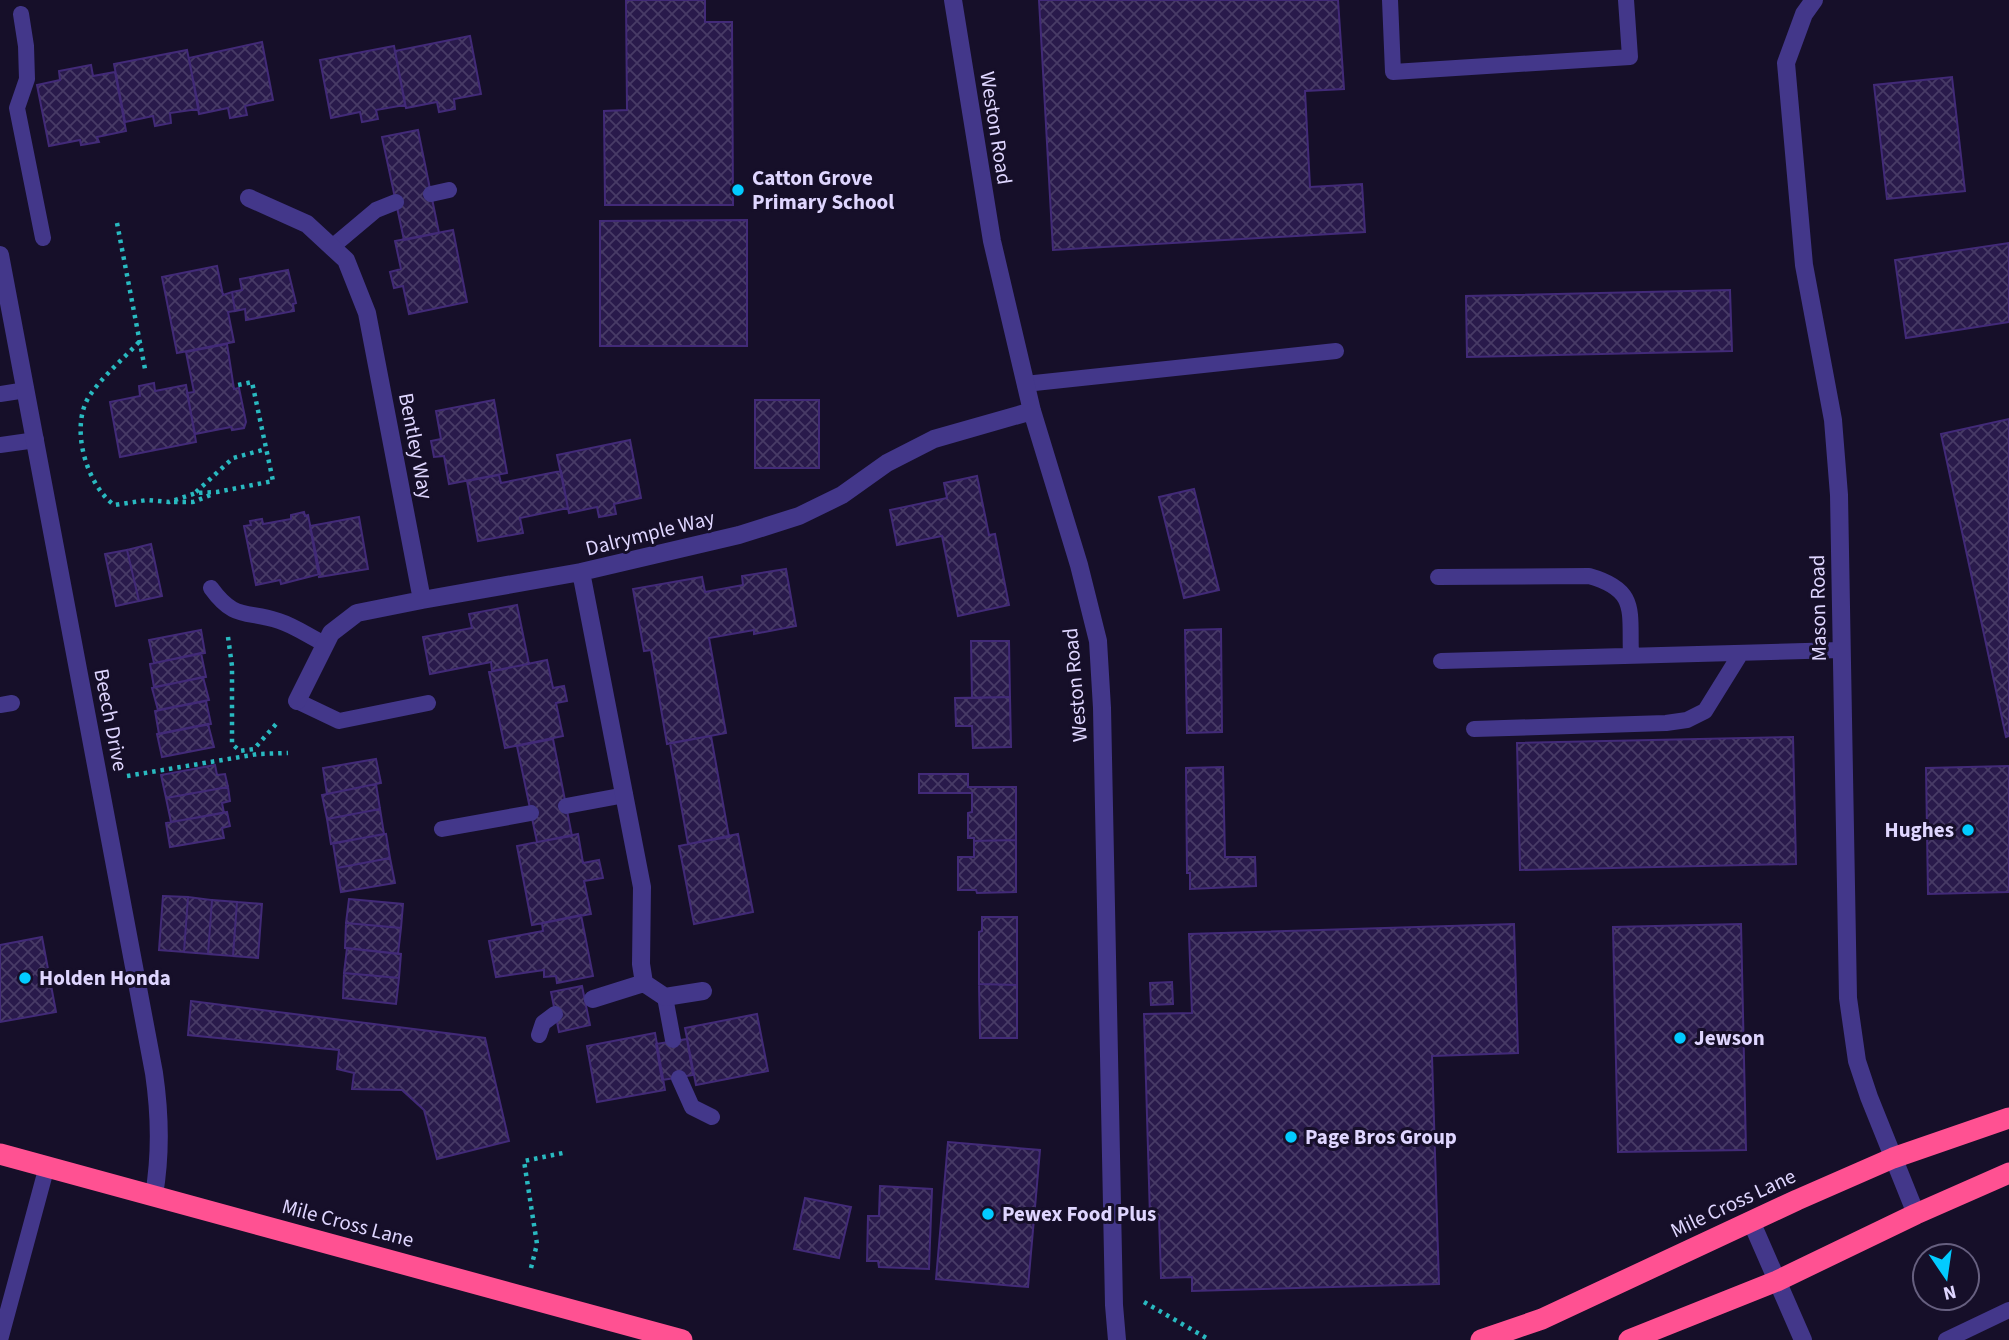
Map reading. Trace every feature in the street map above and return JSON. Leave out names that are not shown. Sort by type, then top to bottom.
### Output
[{"type":"highway","name":"Mile Cross Lane","points":[[1481,1340],[1542,1320],[1751,1221],[1894,1158],[2009,1118]]},
{"type":"highway","name":"Mile Cross Lane","points":[[0,1154],[682,1340]]},
{"type":"highway","points":[[1629,1340],[1777,1281],[2009,1173]]},
{"type":"street","name":"Weston Road","points":[[953,0],[981,187],[1025,384],[1079,565],[1098,641],[1103,721],[1114,1305],[1117,1340]]},
{"type":"street","name":"Mason Road","points":[[1814,0],[1804,14],[1786,63],[1804,265],[1833,420],[1839,495],[1848,998],[1857,1061],[1916,1214]]},
{"type":"street","name":"Bentley Way","points":[[249,198],[307,224],[346,260],[367,313],[422,600]]},
{"type":"street","name":"Beech Drive","points":[[0,255],[154,1073],[158,1103],[159,1164],[154,1195]]},
{"type":"street","name":"Dalrymple Way","points":[[644,983],[641,964],[642,887],[581,572],[739,535],[799,516],[842,495],[887,463],[934,439],[1032,411]]},
{"type":"street","points":[[297,701],[331,633],[357,613],[581,572]]},
{"type":"street","points":[[589,1001],[644,983],[665,997],[704,991]]},
{"type":"street","points":[[1751,1221],[1803,1340]]},
{"type":"lane","points":[[1390,0],[1393,72],[1630,57],[1626,0]]},
{"type":"lane","points":[[20,14],[26,46],[27,79],[17,108],[43,239]]},
{"type":"lane","points":[[431,194],[449,190]]},
{"type":"lane","points":[[332,247],[376,210],[396,202]]},
{"type":"lane","points":[[1025,384],[1336,351]]},
{"type":"lane","points":[[0,394],[26,390]]},
{"type":"lane","points":[[0,445],[36,440]]},
{"type":"lane","points":[[1438,577],[1589,576],[1608,581],[1628,600],[1631,656]]},
{"type":"lane","points":[[211,588],[223,606],[249,616],[279,621],[325,644]]},
{"type":"lane","points":[[1441,661],[1842,650]]},
{"type":"lane","points":[[1474,729],[1666,723],[1687,720],[1704,711],[1741,653]]},
{"type":"lane","points":[[297,701],[339,721],[428,703]]},
{"type":"lane","points":[[566,806],[625,795]]},
{"type":"lane","points":[[442,830],[531,813]]},
{"type":"lane","points":[[665,997],[673,1041]]},
{"type":"lane","points":[[539,1035],[543,1023],[555,1014]]},
{"type":"lane","points":[[680,1078],[692,1107],[712,1116]]},
{"type":"lane","points":[[0,1340],[47,1166]]},
{"type":"lane","points":[[1945,1340],[2009,1310]]},
{"type":"path","points":[[117,223],[145,369]]},
{"type":"path","points":[[139,342],[89,396],[80,422],[83,451],[91,476],[102,496],[114,505],[147,500],[193,502],[217,492]]},
{"type":"path","points":[[169,502],[196,493],[217,492],[273,481],[252,382],[238,385]]},
{"type":"path","points":[[196,493],[233,458],[266,449]]},
{"type":"path","points":[[223,606],[232,666],[232,744],[240,751],[254,749],[297,701]]},
{"type":"path","points":[[120,778],[258,754],[288,753]]},
{"type":"path","points":[[523,1296],[537,1244],[524,1161],[563,1153]]},
{"type":"path","points":[[1114,1305],[1143,1302],[1210,1340]]},
{"type":"building","points":[[626,0],[705,0],[705,22],[732,22],[733,205],[605,205],[604,111],[627,110]]},
{"type":"building","points":[[1039,0],[1338,0],[1344,89],[1305,91],[1310,187],[1362,184],[1365,232],[1053,250]]},
{"type":"building","points":[[470,36],[481,94],[454,99],[455,109],[439,112],[437,102],[406,108],[395,51]]},
{"type":"building","points":[[262,42],[273,100],[245,106],[247,115],[230,118],[228,108],[199,114],[189,58]]},
{"type":"building","points":[[394,46],[405,105],[376,110],[378,119],[362,122],[360,112],[331,118],[320,60]]},
{"type":"building","points":[[187,50],[199,109],[170,113],[171,123],[155,126],[153,116],[125,122],[114,64]]},
{"type":"building","points":[[91,65],[93,76],[115,72],[126,131],[97,137],[99,142],[81,145],[80,140],[49,146],[37,85],[60,80],[59,71]]},
{"type":"building","points":[[1952,77],[1965,191],[1887,199],[1874,85]]},
{"type":"building","points":[[418,130],[439,233],[404,240],[382,137]]},
{"type":"building","points":[[747,220],[747,346],[600,346],[600,221]]},
{"type":"building","points":[[453,230],[467,302],[409,314],[403,286],[394,288],[390,272],[401,269],[395,241]]},
{"type":"building","points":[[2009,243],[2009,322],[1906,338],[1895,260]]},
{"type":"building","points":[[217,266],[223,295],[232,292],[235,311],[228,312],[234,342],[177,353],[162,277]]},
{"type":"building","points":[[288,270],[296,303],[293,304],[294,311],[246,320],[245,309],[235,311],[232,292],[242,290],[240,279]]},
{"type":"building","points":[[1730,290],[1732,351],[1467,357],[1466,296]]},
{"type":"building","points":[[227,344],[234,389],[239,388],[246,422],[244,428],[232,430],[231,427],[195,434],[187,393],[194,392],[186,352]]},
{"type":"building","points":[[154,383],[155,391],[186,385],[196,442],[120,457],[110,402],[140,396],[139,386]]},
{"type":"building","points":[[494,400],[507,473],[449,484],[444,456],[434,457],[431,441],[441,439],[436,411]]},
{"type":"building","points":[[755,400],[819,400],[819,468],[755,468]]},
{"type":"building","points":[[2009,419],[2009,736],[2006,737],[1941,434]]},
{"type":"building","points":[[630,440],[641,498],[614,504],[616,514],[599,517],[597,507],[569,513],[557,455]]},
{"type":"building","points":[[561,471],[568,508],[520,518],[523,533],[478,541],[467,481],[499,475],[501,483]]},
{"type":"building","points":[[977,476],[989,535],[995,534],[1009,605],[958,616],[942,536],[897,545],[890,510],[947,498],[944,483]]},
{"type":"building","points":[[1194,489],[1219,590],[1184,598],[1159,497]]},
{"type":"building","points":[[304,512],[305,516],[308,515],[320,574],[281,584],[280,580],[256,585],[244,526],[251,525],[250,521],[262,519],[263,524],[291,519],[291,515]]},
{"type":"building","points":[[359,517],[368,569],[319,577],[310,526]]},
{"type":"building","points":[[151,544],[162,596],[139,601],[127,550]]},
{"type":"building","points":[[127,550],[139,601],[116,606],[105,554]]},
{"type":"building","points":[[786,569],[796,626],[754,634],[754,630],[709,638],[726,733],[667,744],[651,650],[644,651],[633,589],[702,577],[705,592],[743,585],[742,576]]},
{"type":"building","points":[[517,605],[529,664],[492,671],[491,662],[430,674],[423,637],[472,628],[469,614]]},
{"type":"building","points":[[1221,629],[1222,732],[1187,733],[1185,630]]},
{"type":"building","points":[[201,630],[205,653],[154,663],[149,640]]},
{"type":"building","points":[[971,641],[1009,641],[1010,697],[972,698]]},
{"type":"building","points":[[201,653],[206,677],[154,687],[150,664]]},
{"type":"building","points":[[547,660],[553,688],[564,686],[567,701],[556,703],[563,736],[505,748],[489,672]]},
{"type":"building","points":[[203,677],[209,700],[158,710],[152,688]]},
{"type":"building","points":[[1010,697],[1011,747],[973,748],[972,726],[956,726],[955,698]]},
{"type":"building","points":[[206,701],[211,724],[159,734],[155,711]]},
{"type":"building","points":[[208,724],[214,747],[162,757],[157,734]]},
{"type":"building","points":[[711,736],[729,837],[688,844],[670,743]]},
{"type":"building","points":[[1793,737],[1796,864],[1520,870],[1517,743]]},
{"type":"building","points":[[553,739],[572,836],[537,842],[517,746]]},
{"type":"building","points":[[376,759],[381,783],[327,794],[323,768]]},
{"type":"building","points":[[215,765],[217,775],[225,774],[228,787],[166,798],[161,775]]},
{"type":"building","name":"Hughes","points":[[2009,766],[2009,892],[1928,894],[1926,768]]},
{"type":"building","points":[[1223,767],[1225,857],[1255,857],[1256,886],[1190,889],[1190,873],[1187,873],[1186,768]]},
{"type":"building","points":[[919,774],[968,774],[968,787],[1016,787],[1016,840],[974,841],[974,838],[968,838],[968,813],[972,812],[972,793],[919,793]]},
{"type":"building","points":[[376,784],[380,809],[327,819],[322,795]]},
{"type":"building","points":[[228,787],[230,801],[222,803],[224,813],[171,822],[166,798]]},
{"type":"building","points":[[380,809],[384,834],[331,844],[327,819]]},
{"type":"building","points":[[227,812],[230,826],[222,828],[224,838],[170,847],[166,823]]},
{"type":"building","points":[[386,834],[390,858],[337,868],[333,843]]},
{"type":"building","points":[[578,834],[583,863],[599,860],[603,878],[584,881],[591,914],[532,925],[517,846]]},
{"type":"building","points":[[738,834],[753,912],[694,924],[679,846]]},
{"type":"building","points":[[1016,840],[1016,892],[977,893],[976,890],[958,890],[958,857],[974,857],[974,841]]},
{"type":"building","points":[[390,858],[395,883],[341,892],[337,868]]},
{"type":"building","points":[[163,896],[188,897],[184,952],[159,950]]},
{"type":"building","points":[[188,897],[212,900],[208,954],[184,952]]},
{"type":"building","points":[[349,899],[403,904],[401,928],[346,923]]},
{"type":"building","points":[[212,900],[237,902],[233,956],[208,954]]},
{"type":"building","points":[[237,902],[262,904],[258,958],[233,956]]},
{"type":"building","points":[[581,915],[593,976],[557,983],[556,976],[544,977],[544,970],[496,977],[489,941],[543,931],[542,923]]},
{"type":"building","points":[[982,917],[1017,917],[1017,985],[979,984],[979,932],[982,931]]},
{"type":"building","points":[[346,923],[401,928],[398,954],[345,948]]},
{"type":"building","name":"Page Bros Group","points":[[1514,924],[1518,1053],[1432,1056],[1439,1284],[1192,1291],[1192,1277],[1161,1278],[1159,1217],[1150,1217],[1144,1014],[1192,1013],[1189,934]]},
{"type":"building","name":"Jewson","points":[[1741,924],[1746,1150],[1618,1152],[1613,927]]},
{"type":"building","name":"Holden Honda","points":[[42,937],[56,1012],[0,1022],[0,945]]},
{"type":"building","points":[[347,948],[401,954],[399,978],[344,973]]},
{"type":"building","points":[[344,973],[399,978],[396,1004],[343,998]]},
{"type":"building","points":[[1172,982],[1173,1004],[1151,1005],[1150,983]]},
{"type":"building","points":[[979,984],[1017,985],[1017,1038],[980,1038]]},
{"type":"building","points":[[582,986],[590,1025],[559,1032],[551,992]]},
{"type":"building","points":[[191,1001],[485,1038],[509,1141],[437,1159],[424,1110],[402,1090],[352,1089],[354,1073],[337,1069],[339,1050],[188,1035]]},
{"type":"building","points":[[757,1014],[768,1071],[696,1085],[685,1028]]},
{"type":"building","points":[[655,1033],[665,1090],[597,1102],[587,1046]]},
{"type":"building","points":[[687,1039],[693,1075],[662,1080],[656,1044]]},
{"type":"building","name":"Pewex Food Plus","points":[[948,1142],[1040,1150],[1028,1287],[936,1279]]},
{"type":"building","points":[[880,1186],[932,1189],[929,1269],[879,1267],[878,1261],[867,1261],[868,1216],[879,1216]]},
{"type":"building","points":[[805,1198],[851,1207],[839,1258],[794,1249]]},
{"type":"place","name":"Catton Grove Primary School","points":[[738,190]]},
{"type":"place","name":"Hughes","points":[[1968,830]]},
{"type":"place","name":"Holden Honda","points":[[25,978]]},
{"type":"place","name":"Jewson","points":[[1680,1038]]},
{"type":"place","name":"Page Bros Group","points":[[1291,1137]]},
{"type":"place","name":"Pewex Food Plus","points":[[988,1214]]}]
